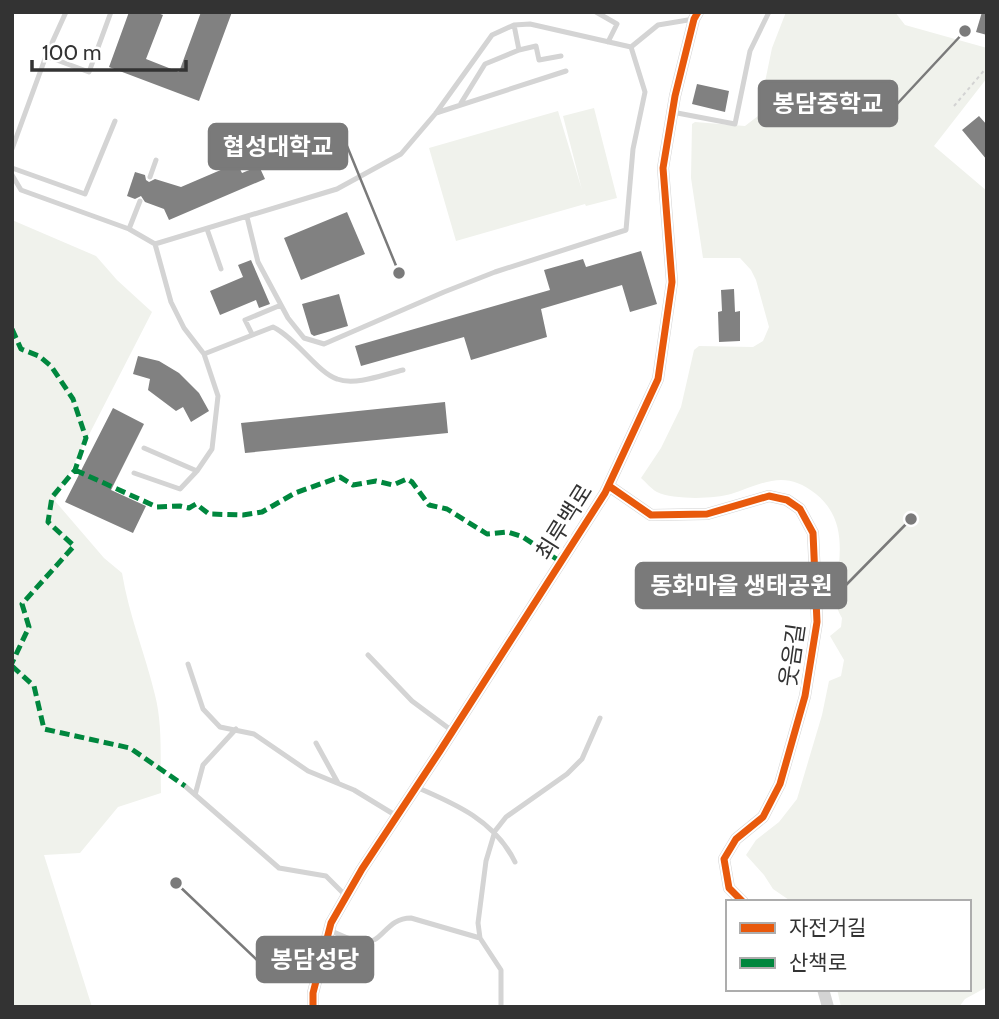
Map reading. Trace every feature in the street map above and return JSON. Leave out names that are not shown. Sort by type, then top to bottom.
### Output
[{"type":"street","name":"최루백로","points":[[313,1007],[313,993],[329,930],[346,897],[609,486],[659,379],[671,282],[663,168],[691,14]]},
{"type":"street","name":"웃음길","points":[[609,486],[651,515],[707,513],[769,496],[788,500],[800,509],[813,533],[817,622],[806,696],[780,783],[763,817],[736,839],[724,859],[729,888],[741,900]]},
{"type":"lane","points":[[12,149],[46,56],[66,12]]},
{"type":"lane","points":[[46,56],[89,72],[111,12]]},
{"type":"lane","points":[[596,12],[617,24],[608,42]]},
{"type":"lane","points":[[672,112],[735,124],[750,51],[769,12]]},
{"type":"lane","points":[[631,47],[658,24],[691,14]]},
{"type":"lane","points":[[155,244],[337,189],[401,154],[436,113],[492,35],[514,25],[530,24],[631,47]]},
{"type":"lane","points":[[514,25],[519,50]]},
{"type":"lane","points":[[461,103],[485,64],[519,50],[536,46],[543,76]]},
{"type":"lane","points":[[247,217],[258,262],[281,305],[304,338],[324,344],[457,287],[626,230],[632,149],[645,92],[631,47]]},
{"type":"lane","points":[[539,61],[561,56]]},
{"type":"lane","points":[[436,113],[543,76],[566,71]]},
{"type":"lane","points":[[12,168],[85,194],[115,121]]},
{"type":"lane","points":[[149,177],[156,160]]},
{"type":"lane","points":[[12,176],[21,190],[130,229],[155,244],[171,302],[184,328],[204,354],[218,396],[212,449],[180,489],[134,473]]},
{"type":"lane","points":[[130,229],[140,201]]},
{"type":"lane","points":[[207,229],[221,269]]},
{"type":"lane","points":[[251,334],[245,320],[281,305]]},
{"type":"lane","points":[[204,354],[273,327],[287,334],[321,368],[337,379],[356,380],[404,370]]},
{"type":"lane","points":[[144,447],[197,471]]},
{"type":"lane","points":[[368,655],[412,701],[453,731]]},
{"type":"lane","points":[[188,664],[204,709],[220,727],[254,734],[308,771],[368,797],[397,816]]},
{"type":"lane","points":[[501,1007],[501,970],[480,938],[478,923],[486,861],[495,831],[506,817],[566,774],[582,759],[600,718]]},
{"type":"lane","points":[[195,795],[203,765],[236,729]]},
{"type":"lane","points":[[316,743],[338,783]]},
{"type":"lane","points":[[184,786],[279,868],[326,876],[346,897]]},
{"type":"lane","points":[[416,787],[471,813],[495,831],[515,862]]},
{"type":"lane","points":[[329,930],[360,942],[370,942],[378,938],[393,922],[401,918],[411,918],[480,938]]},
{"type":"path","points":[[954,106],[987,67]]},
{"type":"shaded area","points":[[786,12],[895,12],[905,25],[987,48],[987,78],[934,146],[987,191],[987,987],[965,999],[959,1007],[841,1007],[837,991],[971,991],[971,900],[789,900],[773,889],[746,855],[756,840],[779,822],[797,799],[822,715],[829,681],[841,676],[844,660],[830,636],[841,627],[842,618],[836,601],[839,535],[832,513],[816,494],[794,482],[774,480],[724,496],[694,498],[664,495],[641,478],[661,448],[681,407],[694,350],[699,346],[753,347],[763,341],[769,327],[756,280],[740,258],[703,258],[691,178],[692,124],[695,122],[745,126],[758,116],[772,48]]},
{"type":"shaded area","points":[[594,108],[617,198],[586,206],[585,204],[456,241],[429,148],[558,111],[582,190],[563,116]]},
{"type":"shaded area","points":[[12,220],[96,256],[117,280],[152,312],[55,501],[104,558],[122,573],[158,707],[160,731],[161,793],[118,807],[80,853],[44,855],[92,1007],[12,1007]]},
{"type":"building","points":[[129,12],[155,12],[163,15],[146,59],[179,72],[201,12],[232,12],[199,101],[109,67]]},
{"type":"building","points":[[982,12],[987,12],[987,35],[976,32]]},
{"type":"building","points":[[697,84],[729,91],[725,112],[692,104]]},
{"type":"building","points":[[979,116],[987,125],[987,160],[962,130]]},
{"type":"building","points":[[237,163],[242,173],[259,166],[265,179],[169,220],[164,209],[145,202],[141,196],[135,199],[127,196],[135,172],[145,175],[149,182],[155,179],[181,187]]},
{"type":"building","points":[[347,212],[365,254],[301,280],[284,238]]},
{"type":"building","points":[[641,251],[657,304],[630,312],[622,285],[541,309],[547,337],[471,360],[464,337],[361,366],[355,346],[550,290],[544,270],[583,259],[586,267]]},
{"type":"building","points":[[251,260],[270,304],[259,308],[256,300],[220,315],[210,291],[243,277],[238,265]]},
{"type":"building","points":[[734,289],[735,312],[740,311],[740,341],[719,342],[718,312],[722,311],[721,290]]},
{"type":"building","points":[[339,294],[348,326],[314,336],[311,334],[302,304]]},
{"type":"building","points":[[138,356],[159,361],[179,373],[199,393],[209,411],[191,422],[183,407],[176,411],[148,390],[150,379],[133,374]]},
{"type":"building","points":[[445,402],[448,433],[245,453],[241,423]]},
{"type":"building","points":[[113,408],[144,424],[111,490],[146,506],[133,533],[65,502]]},
{"type":"marked path","points":[[12,329],[21,349],[39,356],[51,366],[73,399],[86,438],[75,470],[52,497],[48,522],[74,546],[22,604],[29,627],[12,663]]},
{"type":"marked path","points":[[75,470],[157,507],[189,508],[196,504],[209,514],[243,515],[262,512],[295,493],[340,477],[353,485],[376,481],[393,485],[407,479],[429,505],[447,509],[487,534],[508,532],[523,537],[561,562]]},
{"type":"marked path","points":[[12,666],[34,686],[44,729],[130,748],[185,786]]},
{"type":"cycle path","points":[[313,1007],[313,993],[331,923],[362,869],[605,493],[658,379],[672,282],[663,168],[675,96],[698,12]]},
{"type":"cycle path","points":[[609,486],[651,515],[707,514],[769,496],[787,500],[800,509],[813,533],[817,622],[805,696],[780,784],[763,817],[736,839],[724,859],[729,888],[741,900]]},
{"type":"place","name":"봉담중학교","points":[[965,31]]},
{"type":"place","name":"협성대학교","points":[[399,273]]},
{"type":"place","name":"동화마을 생태공원","points":[[911,519]]},
{"type":"place","name":"봉담성당","points":[[176,883]]}]
